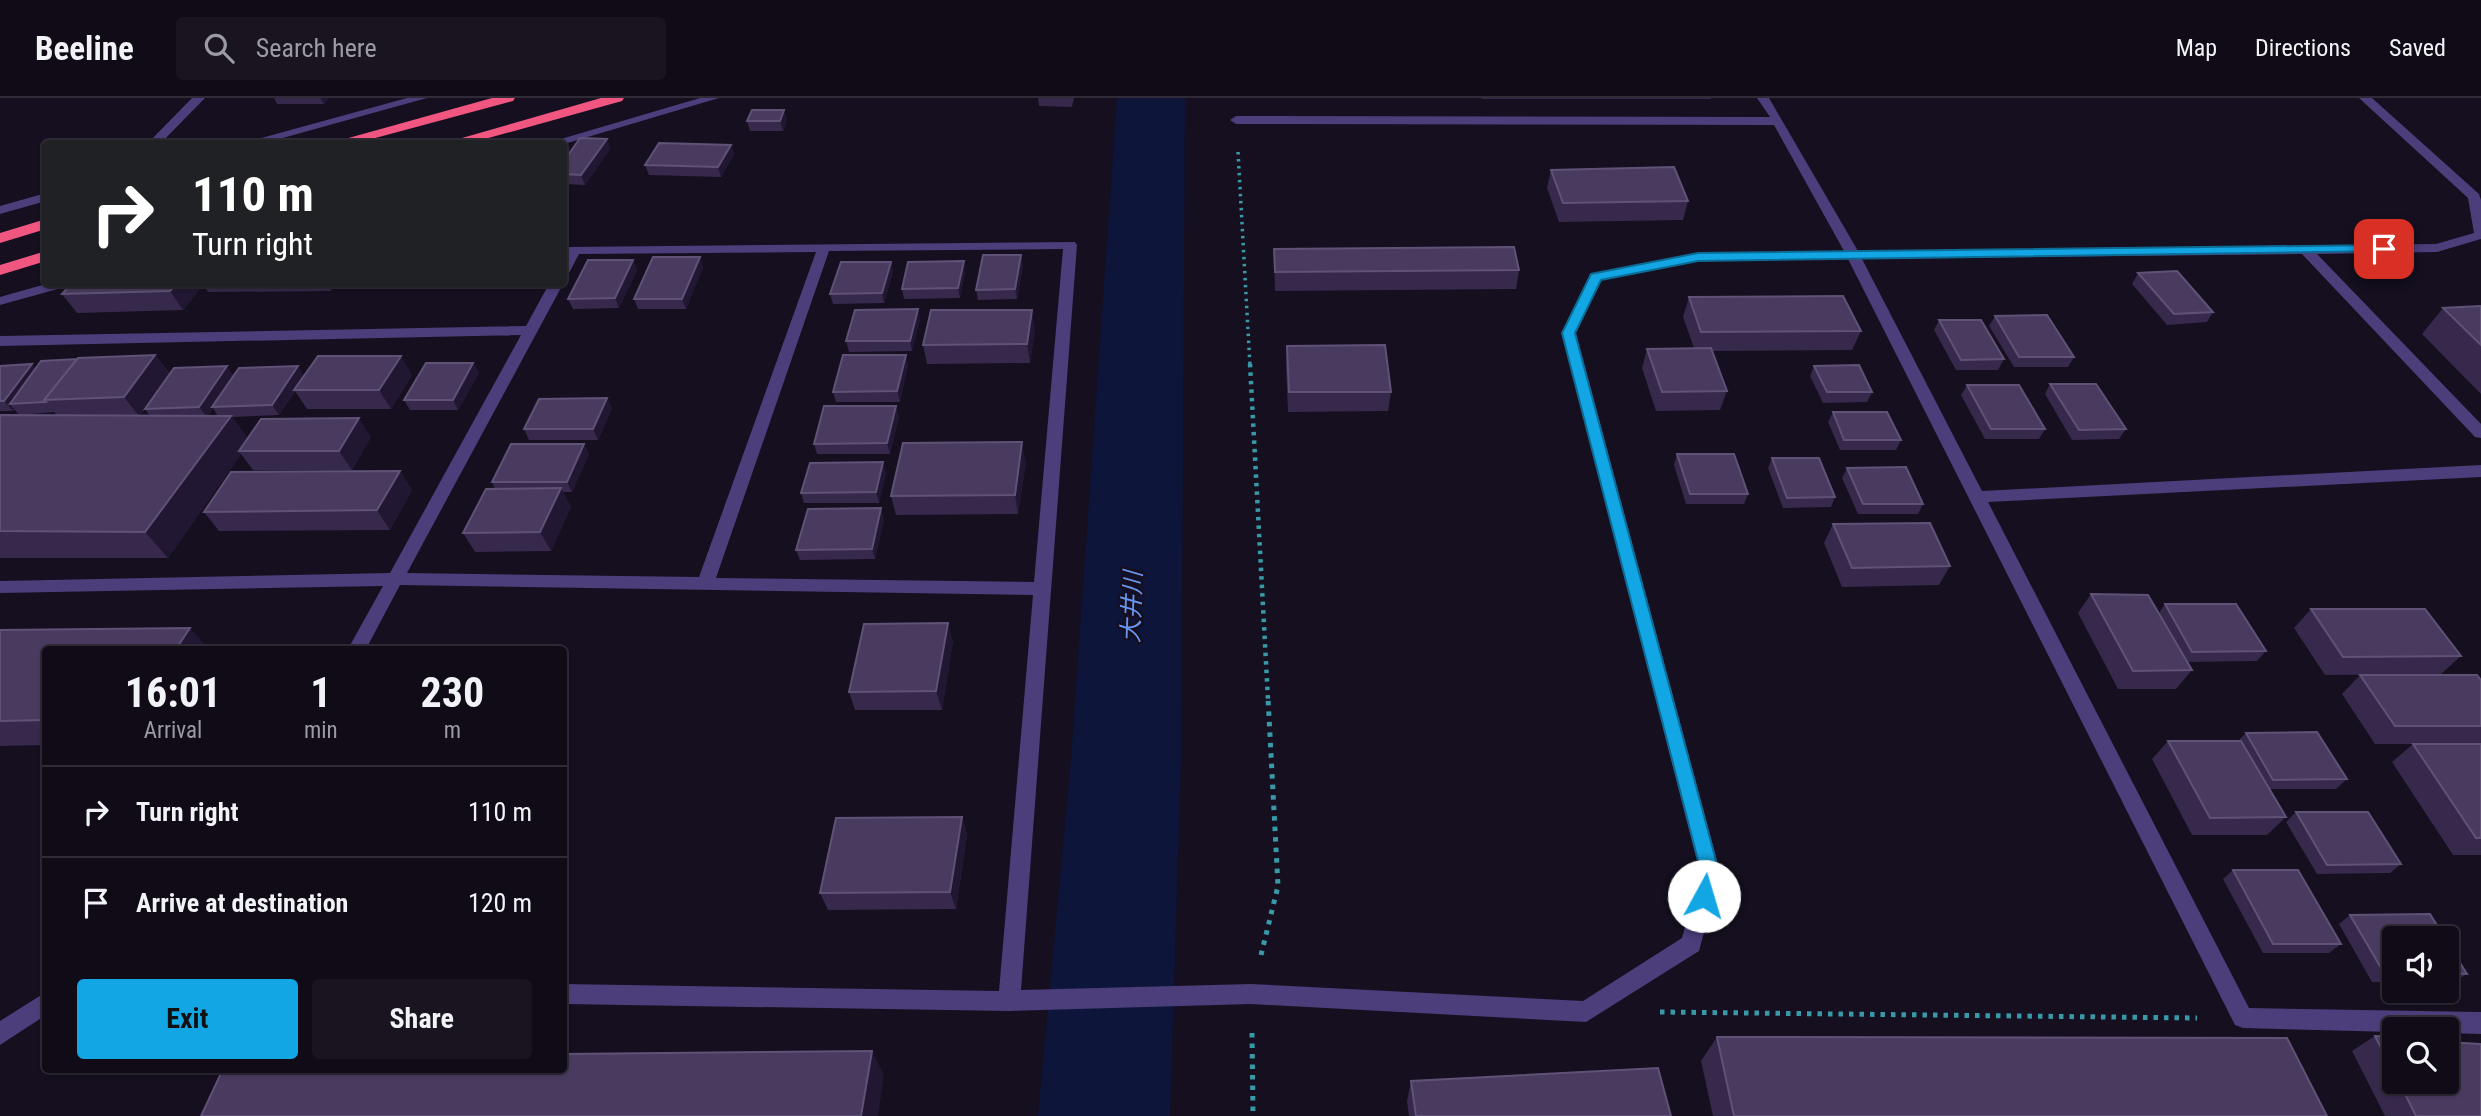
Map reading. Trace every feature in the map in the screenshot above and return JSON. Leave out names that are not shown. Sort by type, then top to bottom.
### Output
[{"type":"highway","points":[[349,140],[508,98]]},
{"type":"highway","points":[[463,140],[617,98]]},
{"type":"highway","points":[[0,238],[42,225]]},
{"type":"highway","points":[[0,270],[42,257]]},
{"type":"street","points":[[157,140],[200,98]]},
{"type":"street","points":[[260,140],[421,98]]},
{"type":"street","points":[[564,140],[713,98]]},
{"type":"street","points":[[1763,98],[1853,255],[2243,1018],[2481,1023]]},
{"type":"street","points":[[567,994],[1009,1001],[1251,994],[1586,1012],[1691,944],[1710,872],[1569,333],[1596,277],[1698,257],[2437,248],[2481,235],[2474,197],[2365,98]]},
{"type":"street","points":[[1236,121],[1778,121]]},
{"type":"street","points":[[0,210],[42,198]]},
{"type":"street","points":[[567,264],[574,250],[1070,245],[1009,1001]]},
{"type":"street","points":[[705,584],[824,247]]},
{"type":"street","points":[[2306,250],[2481,433]]},
{"type":"street","points":[[0,301],[49,287]]},
{"type":"street","points":[[360,646],[554,287]]},
{"type":"street","points":[[0,341],[531,330]]},
{"type":"street","points":[[1976,497],[2481,471]]},
{"type":"street","points":[[0,587],[395,579],[1042,589]]},
{"type":"street","points":[[0,1034],[42,1005]]},
{"type":"path","points":[[1236,121],[1278,886],[1251,994],[1252,1116]]},
{"type":"path","points":[[1656,1012],[2243,1018]]},
{"type":"building","points":[[752,110],[784,110],[780,121],[747,121]]},
{"type":"building","points":[[580,138],[607,139],[581,175],[567,174],[567,157]]},
{"type":"building","points":[[659,143],[731,145],[718,167],[645,165]]},
{"type":"building","points":[[1674,167],[1688,201],[1563,203],[1551,170]]},
{"type":"building","points":[[1514,247],[1519,270],[1275,272],[1274,249]]},
{"type":"building","points":[[983,255],[1021,255],[1015,289],[976,290]]},
{"type":"building","points":[[653,257],[700,257],[682,299],[634,299]]},
{"type":"building","points":[[588,260],[633,260],[615,298],[568,299]]},
{"type":"building","points":[[964,261],[958,288],[902,289],[908,262]]},
{"type":"building","points":[[841,262],[891,262],[882,293],[830,294]]},
{"type":"building","points":[[2177,271],[2213,312],[2174,314],[2138,273]]},
{"type":"building","points":[[68,287],[173,287],[170,291],[62,294]]},
{"type":"building","points":[[1843,296],[1861,331],[1701,332],[1689,297]]},
{"type":"building","points":[[2481,306],[2481,345],[2443,308]]},
{"type":"building","points":[[918,309],[910,341],[846,341],[855,310]]},
{"type":"building","points":[[931,310],[1032,310],[1027,344],[923,345]]},
{"type":"building","points":[[2047,315],[2074,357],[2019,357],[1995,316]]},
{"type":"building","points":[[1939,320],[1981,320],[2004,359],[1961,360]]},
{"type":"building","points":[[1385,345],[1391,392],[1289,392],[1287,346]]},
{"type":"building","points":[[1711,348],[1727,391],[1662,392],[1647,349]]},
{"type":"building","points":[[155,355],[124,397],[44,400],[78,358]]},
{"type":"building","points":[[843,355],[906,355],[897,391],[833,392]]},
{"type":"building","points":[[318,356],[401,356],[379,390],[294,390]]},
{"type":"building","points":[[77,359],[44,400],[46,402],[10,404],[41,361]]},
{"type":"building","points":[[426,363],[473,363],[453,400],[404,400]]},
{"type":"building","points":[[32,364],[4,401],[0,401],[0,366]]},
{"type":"building","points":[[1859,365],[1872,392],[1827,392],[1814,366]]},
{"type":"building","points":[[227,366],[199,407],[145,409],[174,368]]},
{"type":"building","points":[[298,366],[272,405],[212,407],[239,368]]},
{"type":"building","points":[[2050,384],[2096,384],[2126,429],[2079,430]]},
{"type":"building","points":[[1967,385],[2019,385],[2045,429],[1991,429]]},
{"type":"building","points":[[607,398],[593,429],[524,429],[539,399]]},
{"type":"building","points":[[824,406],[896,406],[887,443],[814,444]]},
{"type":"building","points":[[1833,412],[1887,412],[1901,440],[1844,440]]},
{"type":"building","points":[[0,415],[231,416],[145,532],[0,531]]},
{"type":"building","points":[[359,418],[339,451],[239,451],[261,419]]},
{"type":"building","points":[[1022,442],[1015,495],[891,496],[903,443]]},
{"type":"building","points":[[511,444],[584,444],[567,482],[492,482]]},
{"type":"building","points":[[1677,454],[1734,454],[1748,494],[1690,494]]},
{"type":"building","points":[[1772,458],[1819,458],[1835,497],[1787,498]]},
{"type":"building","points":[[883,462],[876,492],[801,493],[810,463]]},
{"type":"building","points":[[1906,467],[1923,504],[1863,504],[1847,468]]},
{"type":"building","points":[[400,471],[377,510],[204,512],[231,472]]},
{"type":"building","points":[[561,488],[540,532],[463,533],[486,489]]},
{"type":"building","points":[[881,508],[872,549],[796,550],[808,509]]},
{"type":"building","points":[[1930,523],[1950,566],[1852,568],[1833,524]]},
{"type":"building","points":[[2091,594],[2148,595],[2192,670],[2133,671]]},
{"type":"building","points":[[2165,604],[2236,604],[2266,651],[2192,652]]},
{"type":"building","points":[[2311,609],[2425,609],[2461,656],[2343,657]]},
{"type":"building","points":[[948,623],[936,691],[849,692],[864,624]]},
{"type":"building","points":[[190,628],[178,646],[42,646],[42,720],[0,721],[0,630]]},
{"type":"building","points":[[2360,675],[2477,675],[2481,680],[2481,726],[2395,726]]},
{"type":"building","points":[[2317,732],[2347,779],[2273,780],[2246,733]]},
{"type":"building","points":[[2168,741],[2241,741],[2286,817],[2210,818]]},
{"type":"building","points":[[2413,744],[2481,744],[2481,838],[2476,838]]},
{"type":"building","points":[[2296,812],[2368,812],[2401,864],[2327,865]]},
{"type":"building","points":[[962,817],[950,892],[820,893],[836,818]]},
{"type":"building","points":[[2233,870],[2298,870],[2341,944],[2273,944]]},
{"type":"building","points":[[2430,914],[2438,926],[2382,926],[2382,970],[2350,915]]},
{"type":"building","points":[[2459,961],[2467,974],[2459,974]]},
{"type":"building","points":[[2375,1036],[2382,1036],[2382,1050]]},
{"type":"building","points":[[1717,1037],[2287,1038],[2327,1116],[1734,1116]]},
{"type":"building","points":[[2459,1043],[2481,1044],[2481,1116],[2416,1116],[2405,1094],[2459,1094]]},
{"type":"building","points":[[872,1051],[861,1116],[201,1116],[221,1073],[567,1073],[567,1054]]},
{"type":"building","points":[[1658,1068],[1671,1116],[1416,1116],[1411,1081]]},
{"type":"waterway","name":"大井川","points":[[1104,1116],[1126,760],[1151,98]]},
{"type":"route","points":[[1704,896],[1710,872],[1569,333],[1596,277],[1698,257],[2384,249]]}]
